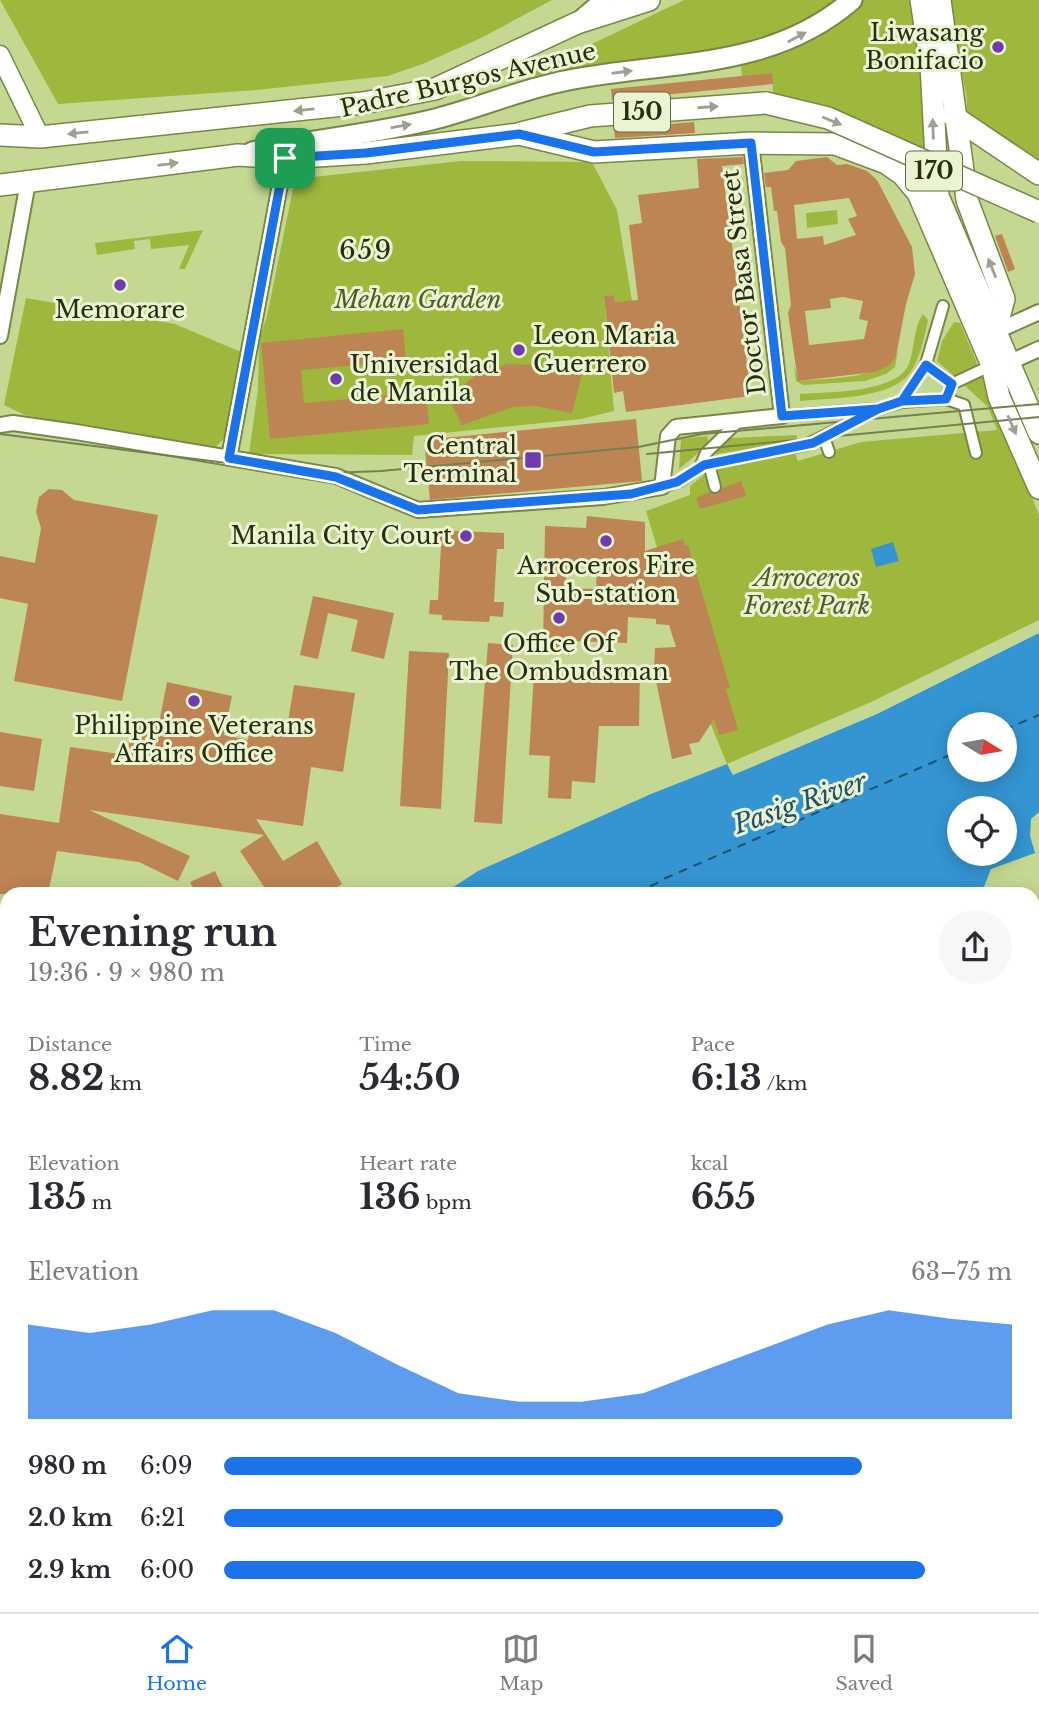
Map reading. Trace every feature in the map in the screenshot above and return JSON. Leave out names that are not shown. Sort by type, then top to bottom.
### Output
[{"type":"main road","name":"Padre Burgos Avenue","points":[[0,135],[40,137],[349,105],[409,95],[463,78],[577,23],[605,0]]},
{"type":"main road","points":[[577,23],[649,0]]},
{"type":"main road","name":"Padre Burgos Avenue","points":[[0,185],[238,155],[408,126],[468,111],[563,81],[735,57],[798,37],[852,0]]},
{"type":"main road","name":"170","points":[[921,0],[931,65],[938,196],[995,332],[1000,364],[999,397],[1039,488]]},
{"type":"main road","points":[[940,0],[953,116],[1039,174]]},
{"type":"main road","name":"150","points":[[238,155],[285,158],[366,153],[519,134],[590,116],[766,103],[828,118],[1039,212]]},
{"type":"main road","name":"170","points":[[953,116],[969,207],[1004,299],[995,332]]},
{"type":"main road","name":"170","points":[[519,134],[594,152],[816,142],[842,145],[875,158],[903,175],[923,202],[1000,364],[1039,433]]},
{"type":"street","points":[[0,55],[40,137]]},
{"type":"street","name":"Doctor Basa Street","points":[[751,143],[782,416]]},
{"type":"street","points":[[229,458],[285,158]]},
{"type":"street","points":[[0,336],[28,182]]},
{"type":"street","points":[[902,401],[926,365],[943,306]]},
{"type":"street","points":[[995,332],[1039,312]]},
{"type":"street","points":[[946,399],[952,384],[1039,349]]},
{"type":"street","points":[[926,365],[952,384]]},
{"type":"street","points":[[0,425],[26,425],[336,477],[418,510],[603,497],[662,487],[680,481],[704,466],[798,448],[878,409],[902,401],[946,399],[959,402],[968,411],[976,453]]},
{"type":"street","points":[[662,487],[668,436],[672,430],[681,426],[878,409]]},
{"type":"street","points":[[715,487],[704,466],[708,451],[740,420]]},
{"type":"street","points":[[824,437],[829,452]]},
{"type":"green space","points":[[0,0],[552,0],[481,38],[388,76],[256,90],[58,104]]},
{"type":"green space","points":[[684,0],[913,0],[921,60],[906,62],[906,69],[921,69],[930,154],[813,102],[773,94],[772,73],[742,77],[741,66],[732,51],[596,64],[534,76],[533,72]]},
{"type":"green space","points":[[948,0],[1039,0],[1039,166],[966,119],[967,99]]},
{"type":"green space","name":"Mehan Garden","points":[[461,161],[592,162],[617,210],[632,301],[615,302],[614,295],[604,296],[614,411],[581,419],[414,436],[412,455],[249,454],[258,389],[259,340],[267,316],[295,179]]},
{"type":"green space","points":[[837,210],[838,224],[807,228],[806,213]]},
{"type":"green space","points":[[203,230],[185,269],[179,269],[189,245],[151,249],[150,239],[134,241],[135,249],[97,255],[95,243]]},
{"type":"green space","points":[[26,298],[175,324],[241,352],[227,435],[213,450],[25,415],[4,405]]},
{"type":"green space","points":[[923,314],[928,320],[922,347],[914,367],[901,382],[859,396],[800,401],[800,394],[875,386],[900,375],[908,366],[917,326]]},
{"type":"green space","points":[[954,322],[960,323],[977,363],[974,369],[955,377],[937,361],[942,341]]},
{"type":"green space","points":[[898,350],[895,367],[886,374],[865,381],[803,385],[796,381],[794,365],[799,381],[855,376],[883,367],[892,360]]},
{"type":"green space","name":"Arroceros Forest Park","points":[[984,373],[1039,515],[1039,620],[871,702],[727,764],[709,720],[646,511],[690,495],[690,486],[706,473],[716,469],[795,453],[798,461],[861,442],[997,430],[988,407],[962,383]]},
{"type":"green space","points":[[797,435],[797,442],[709,455],[731,438]]},
{"type":"green space","points":[[707,436],[709,444],[679,469],[681,439]]},
{"type":"water","points":[[893,542],[899,561],[876,567],[871,549]]},
{"type":"water","name":"Pasig River","points":[[1039,633],[1039,812],[1031,819],[1030,836],[1035,853],[1017,860],[1017,796],[947,796],[947,866],[999,866],[991,869],[984,887],[454,887],[478,871],[651,794],[727,764],[733,775],[877,714]]},
{"type":"building","points":[[772,73],[773,84],[612,100],[611,89]]},
{"type":"building","points":[[694,122],[695,133],[615,138],[614,129]]},
{"type":"building","points":[[743,157],[744,164],[722,166],[751,396],[626,412],[623,391],[614,393],[604,296],[614,295],[615,302],[638,300],[629,225],[642,223],[638,195],[699,188],[697,159]]},
{"type":"building","points":[[827,157],[837,165],[847,164],[867,171],[877,180],[912,247],[915,274],[896,356],[890,365],[875,372],[798,381],[788,313],[791,305],[785,248],[781,242],[771,187],[766,187],[764,173],[788,170],[796,161]],"holes":[[[849,198],[857,216],[848,219],[856,235],[824,245],[823,236],[797,239],[794,205]],[[843,297],[863,301],[859,319],[868,321],[864,339],[809,345],[805,311],[831,308],[830,299]]]},
{"type":"building","points":[[1002,234],[1015,269],[1008,272],[995,236]]},
{"type":"building","points":[[403,329],[406,361],[301,370],[304,403],[426,392],[429,424],[270,439],[261,343]]},
{"type":"building","points":[[507,364],[536,365],[582,374],[572,413],[535,406],[513,407],[462,425],[448,397],[476,375]]},
{"type":"building","name":"Central Terminal","points":[[636,419],[642,481],[430,500],[424,440]]},
{"type":"building","points":[[741,481],[746,496],[700,509],[696,498],[709,492],[718,494],[723,488]]},
{"type":"building","points":[[49,489],[62,490],[74,500],[158,515],[122,701],[14,681],[28,604],[0,598],[0,556],[35,563],[41,528],[36,512],[39,497]]},
{"type":"building","points":[[587,516],[645,522],[645,551],[683,539],[685,546],[688,545],[730,688],[726,689],[738,730],[719,735],[714,719],[699,742],[689,744],[692,754],[672,759],[654,671],[655,648],[676,647],[669,625],[656,624],[656,619],[628,617],[627,643],[574,641],[574,650],[543,649],[545,526],[586,528]],"holes":[[[567,563],[597,564],[596,589],[565,588]]]},
{"type":"building","points":[[433,530],[504,533],[504,549],[497,549],[494,602],[504,602],[503,617],[490,616],[489,622],[442,620],[442,615],[429,614],[430,600],[438,600],[441,546],[433,545]]},
{"type":"building","points":[[313,596],[394,613],[384,659],[351,651],[358,620],[328,613],[318,659],[300,655]]},
{"type":"building","points":[[488,643],[513,645],[502,824],[474,822]]},
{"type":"building","points":[[409,651],[449,653],[441,809],[400,806]]},
{"type":"building","points":[[580,669],[640,670],[639,726],[599,726],[595,783],[572,781],[571,799],[548,798],[550,756],[529,755],[534,673],[580,676]]},
{"type":"building","points":[[167,682],[232,696],[224,735],[248,740],[250,727],[286,734],[294,685],[355,693],[343,772],[311,767],[303,826],[256,819],[283,861],[317,841],[342,884],[337,887],[264,887],[240,851],[264,835],[89,810],[190,856],[178,881],[139,862],[57,851],[49,887],[0,887],[0,814],[59,823],[70,747],[127,755],[134,718],[159,723]]},
{"type":"building","points":[[0,732],[42,739],[34,791],[0,786]]},
{"type":"building","points":[[215,871],[223,887],[192,887],[190,882]]},
{"type":"ferry route","points":[[1017,724],[1039,715]]},
{"type":"ferry route","points":[[649,887],[947,756]]},
{"type":"tram line","points":[[0,434],[281,470],[331,473],[381,471],[638,447],[702,434],[1039,404]]},
{"type":"tram line","points":[[647,454],[1039,417]]},
{"type":"place","name":"Liwasang Bonifacio","points":[[998,47]]},
{"type":"place","name":"Memorare","points":[[120,285]]},
{"type":"place","name":"Leon Maria Guerrero","points":[[519,350]]},
{"type":"place","name":"Universidad de Manila","points":[[336,379]]},
{"type":"place","name":"Central Terminal","points":[[533,460]]},
{"type":"place","name":"Manila City Court","points":[[466,536]]},
{"type":"place","name":"Arroceros Fire Sub-station","points":[[606,541]]},
{"type":"place","name":"Office Of The Ombudsman","points":[[559,618]]},
{"type":"place","name":"Philippine Veterans Affairs Office","points":[[194,701]]},
{"type":"district","name":"659","points":[[366,250]]},
{"type":"route","points":[[285,158],[229,458],[336,477],[370,488],[418,510],[603,497],[662,487],[683,479],[704,465],[813,443],[878,409],[902,401],[926,365],[952,384],[946,399],[902,401],[878,409],[782,416],[751,143],[621,153],[594,152],[519,134],[366,153],[285,158]]}]
